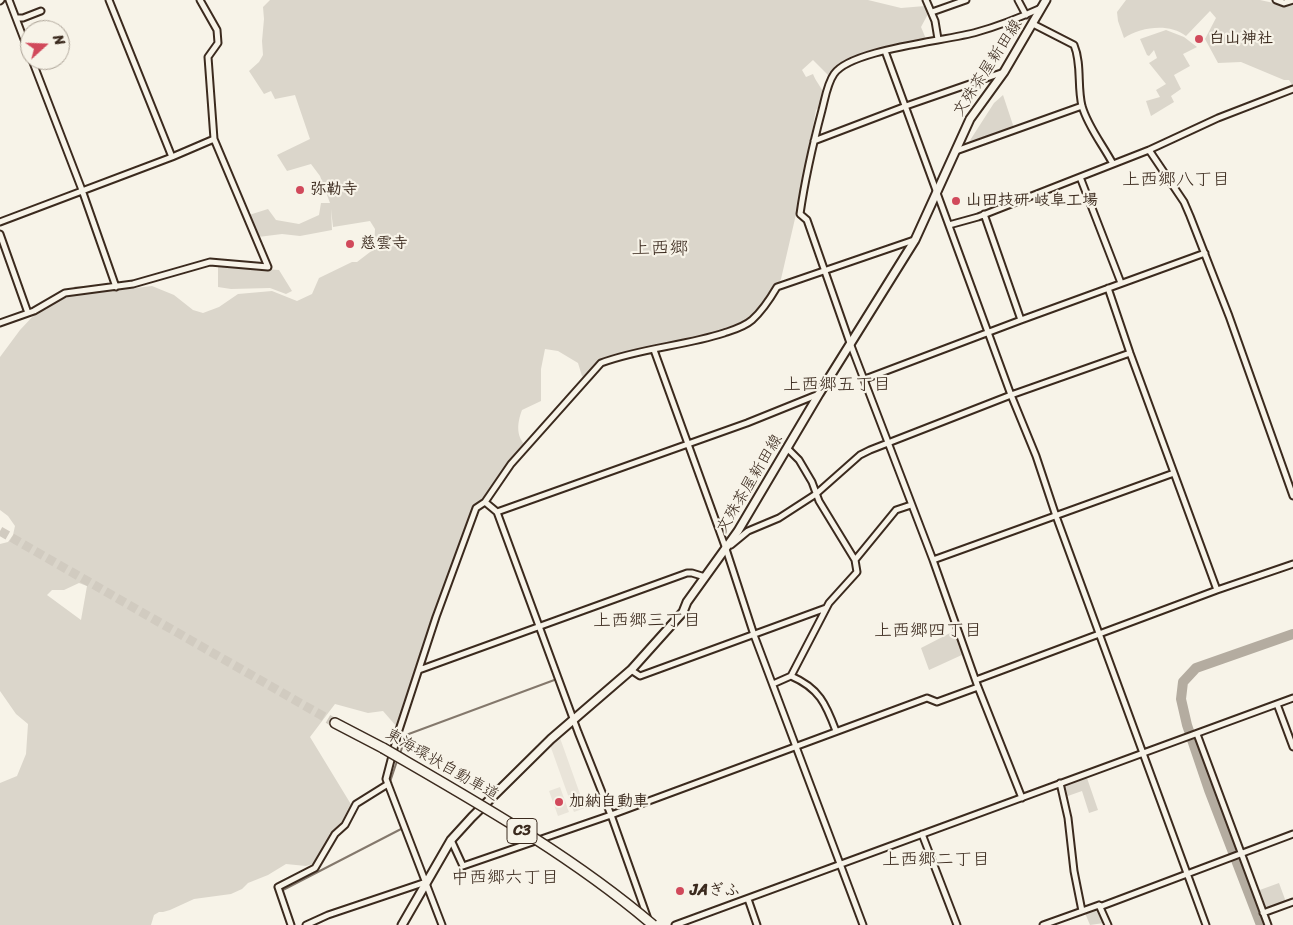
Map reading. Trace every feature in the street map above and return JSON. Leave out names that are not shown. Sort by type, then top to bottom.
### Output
[{"type":"highway","name":"東海環状自動車道","points":[[335,723],[383,748],[495,813],[591,877],[651,925]]},
{"type":"main road","name":"文殊茶屋新田線","points":[[402,925],[451,840],[472,816],[574,719],[631,670],[683,612],[738,531],[850,343],[915,240],[970,119],[1004,72],[1046,0]]},
{"type":"street","points":[[9,0],[20,29]]},
{"type":"street","points":[[109,0],[172,157]]},
{"type":"street","points":[[0,323],[34,311],[65,293],[116,287],[210,262],[268,267],[214,139],[208,57],[218,43],[217,30],[200,0]]},
{"type":"street","points":[[926,0],[932,12],[938,39]]},
{"type":"street","points":[[932,12],[966,0]]},
{"type":"street","points":[[1018,0],[1026,15]]},
{"type":"street","points":[[1276,0],[1284,3],[1293,0]]},
{"type":"street","points":[[1022,798],[978,687],[865,379],[850,343],[807,220],[800,214],[814,141],[828,88],[834,74],[849,62],[873,53],[976,32],[1042,8]]},
{"type":"street","points":[[16,18],[23,18],[41,11]]},
{"type":"street","points":[[1033,24],[1074,45],[1082,106],[1090,125],[1113,164]]},
{"type":"street","points":[[885,51],[1011,395],[1036,456],[1056,516],[1206,925]]},
{"type":"street","points":[[36,70],[82,190],[116,287]]},
{"type":"street","points":[[814,141],[1004,72]]},
{"type":"street","points":[[949,226],[1149,150],[1218,118],[1293,89]]},
{"type":"street","points":[[956,151],[1082,106]]},
{"type":"street","points":[[0,222],[172,157],[214,139]]},
{"type":"street","points":[[1149,150],[1184,202],[1232,325],[1293,496]]},
{"type":"street","points":[[1080,177],[1121,283]]},
{"type":"street","points":[[984,214],[1020,320]]},
{"type":"street","points":[[0,234],[28,313]]},
{"type":"street","points":[[442,925],[386,780],[398,733],[476,508],[485,502],[511,464],[601,363],[619,356],[707,338],[742,327],[751,321],[771,298],[777,287],[915,240]]},
{"type":"street","points":[[865,379],[1020,320],[1205,254]]},
{"type":"street","points":[[1108,288],[1217,590]]},
{"type":"street","points":[[654,350],[726,549],[754,635],[863,925]]},
{"type":"street","points":[[726,549],[748,531],[779,518],[816,494],[860,456],[888,441],[917,433],[1011,395],[1130,352]]},
{"type":"street","points":[[498,512],[789,407],[819,394]]},
{"type":"street","points":[[773,684],[791,676],[826,608],[858,572],[855,560],[816,494],[799,460],[787,448]]},
{"type":"street","points":[[932,560],[1174,473]]},
{"type":"street","points":[[485,502],[498,512],[651,925]]},
{"type":"street","points":[[855,560],[896,510],[911,505]]},
{"type":"street","points":[[976,680],[1217,590],[1293,564]]},
{"type":"street","points":[[419,670],[687,573],[705,577]]},
{"type":"street","points":[[631,670],[640,676],[826,608]]},
{"type":"street","points":[[791,676],[801,680],[818,692],[828,709],[836,731]]},
{"type":"street","points":[[451,840],[463,866],[611,815],[926,698],[937,702],[978,687]]},
{"type":"street","points":[[675,925],[1293,698]]},
{"type":"street","points":[[1277,704],[1293,747]]},
{"type":"street","points":[[1196,734],[1268,925]]},
{"type":"street","points":[[1060,783],[1068,818],[1074,871],[1082,911]]},
{"type":"street","points":[[291,925],[278,887],[315,868],[335,834],[345,825],[356,804],[388,784]]},
{"type":"street","points":[[922,834],[956,925]]},
{"type":"street","points":[[1043,925],[1099,905],[1102,906],[1293,834]]},
{"type":"street","points":[[306,925],[328,915],[426,882]]},
{"type":"street","points":[[748,899],[757,925]]},
{"type":"street","points":[[1263,913],[1293,902]]},
{"type":"street","points":[[1099,905],[1108,925]]},
{"type":"shaded area","points":[[270,0],[868,0],[901,8],[925,6],[928,14],[921,27],[926,39],[888,47],[859,56],[837,69],[831,78],[813,60],[802,70],[806,77],[813,74],[823,92],[824,100],[816,110],[797,210],[781,279],[767,306],[748,324],[733,333],[668,343],[612,358],[604,362],[587,379],[582,376],[578,363],[558,351],[545,349],[541,369],[541,401],[522,410],[519,420],[519,435],[524,444],[529,448],[479,502],[462,535],[397,727],[383,711],[368,713],[335,704],[310,737],[352,806],[316,863],[306,866],[286,864],[268,875],[248,883],[242,889],[231,894],[194,899],[170,910],[159,912],[154,915],[151,925],[0,925],[0,783],[17,776],[26,754],[28,724],[16,714],[0,691],[0,544],[8,542],[13,535],[15,526],[8,516],[0,510],[0,357],[34,315],[67,295],[75,286],[87,286],[95,293],[152,286],[174,295],[193,310],[203,313],[219,307],[238,294],[272,291],[297,301],[312,294],[319,278],[352,262],[357,262],[374,249],[375,229],[370,221],[333,227],[331,209],[332,230],[300,236],[282,234],[258,237],[249,215],[268,209],[276,220],[299,224],[319,215],[321,203],[330,203],[320,176],[311,164],[287,171],[277,155],[310,139],[295,95],[275,99],[271,91],[264,94],[249,71],[259,62],[263,55],[263,7]],"holes":[[[79,583],[87,586],[81,620],[47,595],[52,590],[64,590]]]},
{"type":"shaded area","points":[[1126,0],[1260,0],[1293,5],[1293,86],[1289,80],[1284,80],[1241,62],[1218,63],[1205,39],[1216,18],[1210,11],[1186,36],[1172,29],[1155,28],[1138,31],[1124,38],[1117,12]]},
{"type":"shaded area","points":[[1166,30],[1184,37],[1197,47],[1183,54],[1190,66],[1174,75],[1181,89],[1171,96],[1174,102],[1151,116],[1146,101],[1160,97],[1156,90],[1166,84],[1149,63],[1157,58],[1154,50],[1149,56],[1147,55],[1140,39]]},
{"type":"shaded area","points":[[1003,95],[1014,128],[967,145],[994,103]]},
{"type":"shaded area","points":[[218,266],[279,270],[292,291],[286,294],[270,288],[231,289],[218,287]]},
{"type":"shaded area","points":[[956,630],[964,654],[929,670],[921,648]]},
{"type":"shaded area","points":[[560,738],[585,808],[574,812],[550,745]]},
{"type":"shaded area","points":[[1087,778],[1098,810],[1089,813],[1082,791],[1065,797],[1062,786]]},
{"type":"shaded area","name":"加納自動車","points":[[560,787],[569,812],[558,816],[549,791]]},
{"type":"shaded area","points":[[1279,883],[1286,902],[1265,910],[1257,891]]},
{"type":"shaded area","points":[[1099,909],[1104,923],[1090,925],[1085,913]]},
{"type":"waterway","points":[[1261,925],[1209,790],[1187,725],[1181,699],[1183,682],[1196,668],[1293,634]]},
{"type":"waterway","points":[[400,754],[406,735],[557,679]]},
{"type":"waterway","points":[[390,782],[397,761]]},
{"type":"waterway","points":[[282,892],[403,828],[402,826]]},
{"type":"tunnel","points":[[0,531],[335,723]]},
{"type":"place","name":"白山神社","points":[[1199,39]]},
{"type":"place","name":"弥勒寺","points":[[300,190]]},
{"type":"place","name":"山田技研 岐阜工場","points":[[956,201]]},
{"type":"place","name":"慈雲寺","points":[[350,244]]},
{"type":"place","name":"加納自動車","points":[[559,802]]},
{"type":"place","name":"JAぎふ","points":[[680,891]]},
{"type":"district","name":"上西郷八丁目","points":[[1176,180]]},
{"type":"district","name":"上西郷","points":[[660,249]]},
{"type":"district","name":"上西郷五丁目","points":[[837,385]]},
{"type":"district","name":"上西郷三丁目","points":[[647,621]]},
{"type":"district","name":"上西郷四丁目","points":[[928,631]]},
{"type":"district","name":"上西郷二丁目","points":[[936,860]]},
{"type":"district","name":"中西郷六丁目","points":[[505,878]]}]
